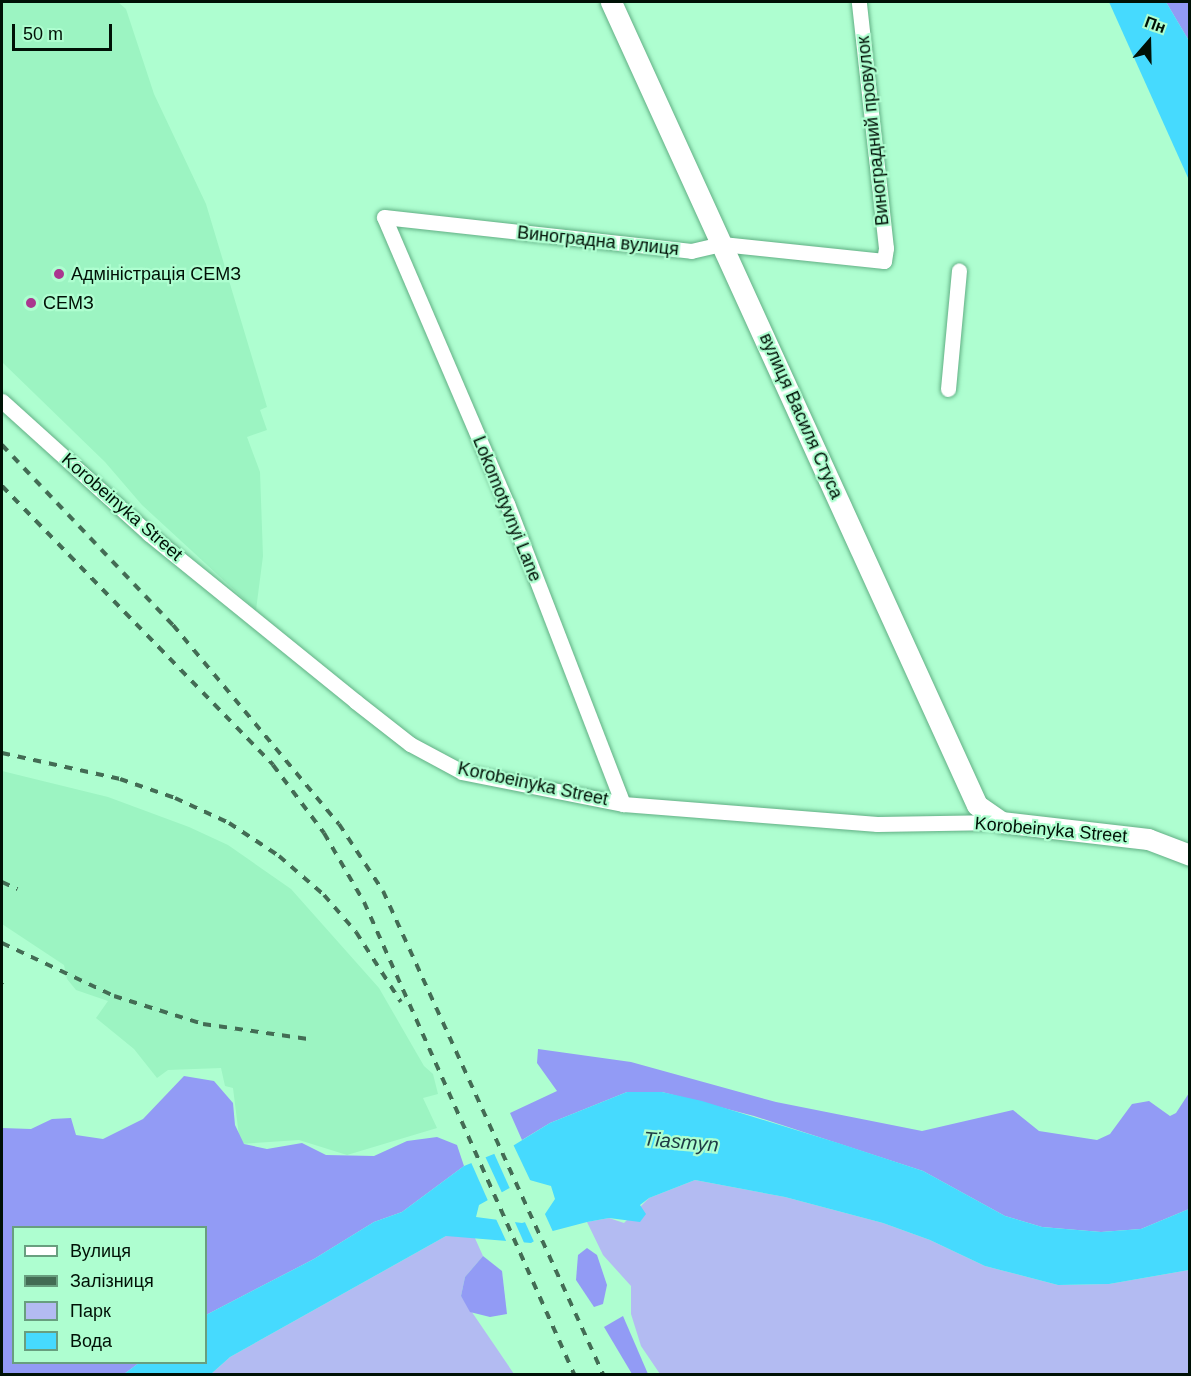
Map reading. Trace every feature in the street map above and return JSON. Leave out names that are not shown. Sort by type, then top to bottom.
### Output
[{"type":"street","name":"вулиця Василя Стуса","points":[[611,2],[973,798],[985,813],[1001,822]]},
{"type":"street","name":"Виноградний провулок","points":[[859,2],[886,248],[884,261]]},
{"type":"street","name":"Виноградна вулиця","points":[[384,217],[691,251],[722,244],[884,261]]},
{"type":"street","name":"Lokomotyvnyi Lane","points":[[384,217],[507,504],[622,804]]},
{"type":"street","points":[[948,389],[958,271]]},
{"type":"street","name":"Korobeinyka Street","points":[[2,401],[149,534],[410,744],[462,772],[622,804],[877,824],[1001,822],[1148,839],[1190,855]]},
{"type":"shaded area","points":[[2,2],[118,2],[126,9],[154,94],[206,204],[267,407],[260,410],[267,430],[247,437],[260,472],[263,556],[256,610],[142,505],[105,462],[2,362]]},
{"type":"shaded area","points":[[1166,2],[1189,2],[1189,41]]},
{"type":"shaded area","points":[[2,771],[108,797],[189,827],[228,845],[291,889],[379,988],[424,1066],[433,1074],[438,1094],[423,1098],[437,1128],[347,1155],[299,1140],[240,1144],[233,1088],[225,1086],[221,1068],[168,1070],[157,1078],[134,1049],[96,1018],[108,1001],[76,990],[67,979],[64,965],[2,924]]},
{"type":"shaded area","points":[[538,1049],[631,1062],[776,1102],[922,1131],[1013,1110],[1039,1131],[1097,1140],[1110,1134],[1132,1104],[1149,1101],[1170,1116],[1176,1113],[1189,1093],[1189,1209],[1141,1229],[1101,1232],[1042,1227],[1005,1216],[923,1171],[754,1116],[662,1092],[627,1092],[550,1123],[522,1140],[510,1113],[557,1091],[537,1063]]},
{"type":"shaded area","points":[[184,1076],[214,1081],[233,1103],[235,1125],[244,1144],[267,1149],[302,1143],[326,1155],[374,1156],[407,1141],[437,1137],[457,1145],[464,1166],[402,1212],[374,1222],[314,1259],[207,1314],[207,1226],[12,1226],[12,1364],[138,1364],[124,1374],[2,1374],[2,1128],[31,1129],[52,1119],[71,1118],[76,1135],[103,1139],[143,1119]]},
{"type":"shaded area","points":[[587,1248],[597,1255],[607,1285],[603,1304],[594,1307],[576,1280],[578,1255]]},
{"type":"shaded area","points":[[483,1256],[502,1271],[507,1314],[490,1317],[470,1312],[461,1296],[465,1277]]},
{"type":"shaded area","points":[[623,1316],[648,1374],[632,1374],[604,1327]]},
{"type":"green space","points":[[695,1180],[785,1197],[883,1223],[930,1240],[985,1266],[1058,1285],[1109,1284],[1189,1270],[1189,1374],[660,1374],[641,1346],[631,1314],[631,1286],[603,1255],[587,1222],[609,1218],[624,1223],[649,1198]]},
{"type":"green space","points":[[446,1236],[474,1236],[483,1256],[465,1277],[461,1296],[514,1374],[211,1374],[230,1357]]},
{"type":"water","points":[[1109,2],[1166,2],[1189,41],[1189,180]]},
{"type":"water","name":"Tiasmyn","points":[[627,1092],[662,1092],[702,1101],[923,1171],[1005,1216],[1042,1227],[1101,1232],[1141,1229],[1189,1209],[1189,1270],[1109,1284],[1058,1285],[985,1266],[930,1240],[883,1223],[785,1197],[695,1180],[649,1198],[640,1205],[646,1214],[640,1222],[609,1218],[587,1222],[549,1232],[531,1243],[446,1236],[230,1357],[211,1374],[124,1374],[138,1364],[207,1364],[207,1314],[314,1259],[374,1222],[402,1212],[464,1166],[511,1147],[550,1123]],"holes":[[[526,1179],[551,1186],[555,1199],[543,1217],[522,1223],[476,1217],[479,1205]]]},
{"type":"pier","points":[[512,1142],[531,1182],[511,1191],[493,1151]]},
{"type":"pier","points":[[484,1154],[503,1195],[489,1203],[470,1160]]},
{"type":"pier","points":[[544,1212],[554,1234],[535,1244],[524,1220]]},
{"type":"pier","points":[[496,1219],[514,1220],[525,1245],[508,1245]]},
{"type":"railway","points":[[2,445],[173,625],[339,824],[383,891],[603,1374]]},
{"type":"railway","points":[[2,486],[273,765],[324,833],[364,902],[574,1374]]},
{"type":"railway","points":[[2,753],[120,779],[175,798],[229,823],[279,856],[324,895],[356,932],[401,1002]]},
{"type":"railway","points":[[2,882],[17,889]]},
{"type":"railway","points":[[2,943],[114,996],[203,1024],[308,1039]]},
{"type":"place","name":"Адміністрація СЕМЗ","points":[[59,274]]},
{"type":"place","name":"СЕМЗ","points":[[31,303]]}]
